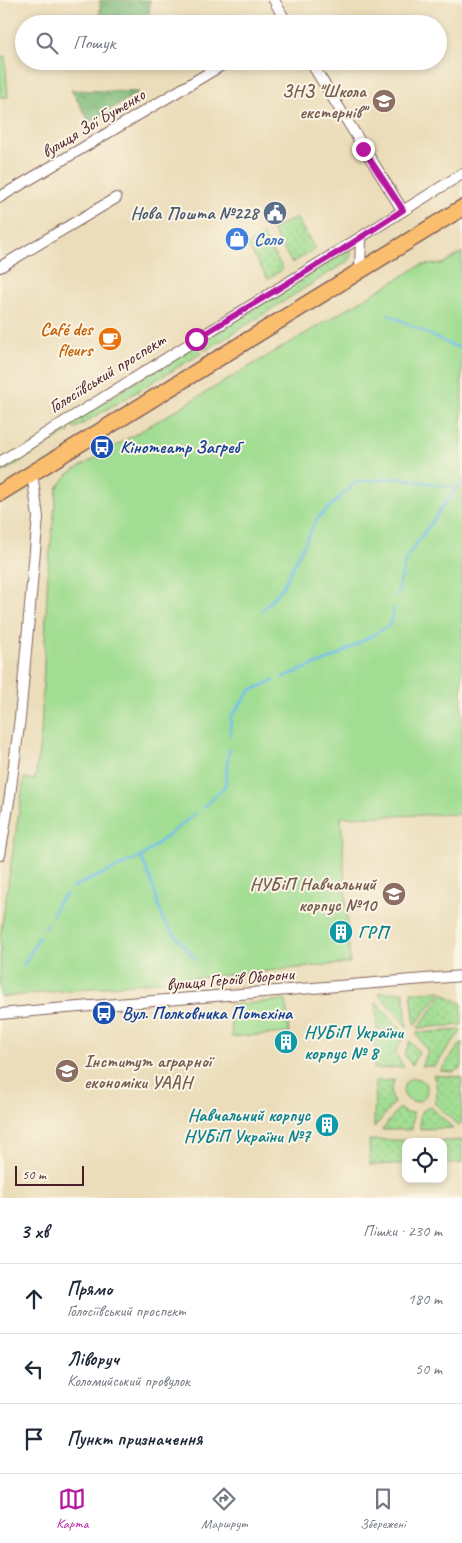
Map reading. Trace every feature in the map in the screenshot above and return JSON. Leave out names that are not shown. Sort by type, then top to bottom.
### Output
[{"type":"highway","points":[[0,493],[462,208]]},
{"type":"street","points":[[274,0],[283,15]]},
{"type":"street","name":"вулиця Зої Бутенко","points":[[0,197],[214,70]]},
{"type":"street","points":[[316,70],[403,210]]},
{"type":"street","name":"Голосіївський проспект","points":[[0,462],[462,174]]},
{"type":"street","points":[[0,268],[116,198]]},
{"type":"street","points":[[360,270],[361,238]]},
{"type":"street","points":[[0,856],[20,718],[38,517],[32,473]]},
{"type":"street","name":"вулиця Героїв Оборони","points":[[0,1014],[54,1008],[462,976]]},
{"type":"green space","points":[[100,0],[150,0],[149,15],[100,15]]},
{"type":"green space","points":[[5,56],[8,97],[0,97],[0,57]]},
{"type":"green space","points":[[71,90],[139,92],[90,122]]},
{"type":"green space","points":[[296,217],[315,249],[292,263],[272,230]]},
{"type":"green space","points":[[263,235],[283,269],[268,279],[247,245]]},
{"type":"green space","points":[[351,249],[351,259],[205,351],[200,343]]},
{"type":"green space","points":[[462,252],[462,814],[341,817],[350,963],[0,997],[0,937],[24,778],[35,780],[41,733],[48,569],[57,488],[68,474],[421,265],[443,264]]},
{"type":"green space","points":[[196,344],[202,353],[74,429],[70,423]]},
{"type":"green space","points":[[66,425],[70,431],[0,474],[0,465]]},
{"type":"green space","points":[[441,991],[415,1026],[411,992]]},
{"type":"green space","points":[[404,992],[407,1027],[378,993]]},
{"type":"green space","points":[[443,993],[462,1004],[462,1025],[418,1028]]},
{"type":"green space","points":[[286,1000],[289,1033],[232,1037],[229,1005]]},
{"type":"green space","points":[[376,1002],[402,1030],[377,1030]]},
{"type":"green space","points":[[462,1030],[435,1066],[421,1066],[428,1052],[416,1033]]},
{"type":"green space","points":[[375,1034],[405,1034],[395,1053],[404,1067],[374,1069]]},
{"type":"green space","points":[[410,1041],[419,1052],[412,1065],[404,1055]]},
{"type":"green space","points":[[462,1042],[462,1067],[453,1072],[440,1071]]},
{"type":"green space","points":[[433,1075],[462,1077],[462,1123],[459,1126],[434,1103],[437,1089]]},
{"type":"green space","points":[[415,1078],[424,1081],[427,1090],[424,1099],[415,1102],[406,1099],[403,1090],[406,1081]]},
{"type":"green space","points":[[395,1080],[391,1092],[394,1103],[374,1128],[375,1081]]},
{"type":"green space","points":[[430,1106],[453,1128],[420,1129],[420,1113]]},
{"type":"green space","points":[[399,1108],[405,1113],[413,1113],[412,1130],[382,1130]]},
{"type":"green space","points":[[369,1140],[402,1140],[402,1164],[370,1165]]},
{"type":"green space","points":[[462,1140],[462,1163],[447,1163],[447,1141]]},
{"type":"waterway","points":[[388,314],[453,346],[462,348]]},
{"type":"waterway","points":[[262,611],[282,588],[317,519],[356,482],[399,478],[457,488]]},
{"type":"waterway","points":[[397,596],[406,558],[454,491],[462,483]]},
{"type":"waterway","points":[[283,677],[333,658],[390,625],[394,608]]},
{"type":"waterway","points":[[230,735],[231,717],[251,690],[274,681]]},
{"type":"waterway","points":[[204,807],[225,786],[229,750]]},
{"type":"waterway","points":[[73,887],[141,857],[196,813]]},
{"type":"waterway","points":[[141,857],[151,880],[163,920],[195,959]]},
{"type":"waterway","points":[[52,915],[58,902],[66,894]]},
{"type":"waterway","points":[[24,965],[39,937]]},
{"type":"place","name":"ЗНЗ \"Школа екстернів\"","points":[[384,101]]},
{"type":"place","name":"Нова Пошта №228","points":[[275,213]]},
{"type":"place","name":"Соло","points":[[237,239]]},
{"type":"place","name":"Café des fleurs","points":[[110,339]]},
{"type":"place","name":"Кінотеатр Загреб","points":[[102,447]]},
{"type":"place","name":"НУБіП Навчальний корпус №10","points":[[394,894]]},
{"type":"place","name":"ГРП","points":[[341,932]]},
{"type":"place","name":"Вул. Полковника Потєхіна","points":[[104,1013]]},
{"type":"place","name":"НУБіП України корпус № 8","points":[[286,1042]]},
{"type":"place","name":"Інститут аграрної економіки УААН","points":[[67,1071]]},
{"type":"place","name":"Навчальний корпус НУБіП України №7","points":[[327,1125]]},
{"type":"route","points":[[196,339],[403,210],[363,149]]}]
